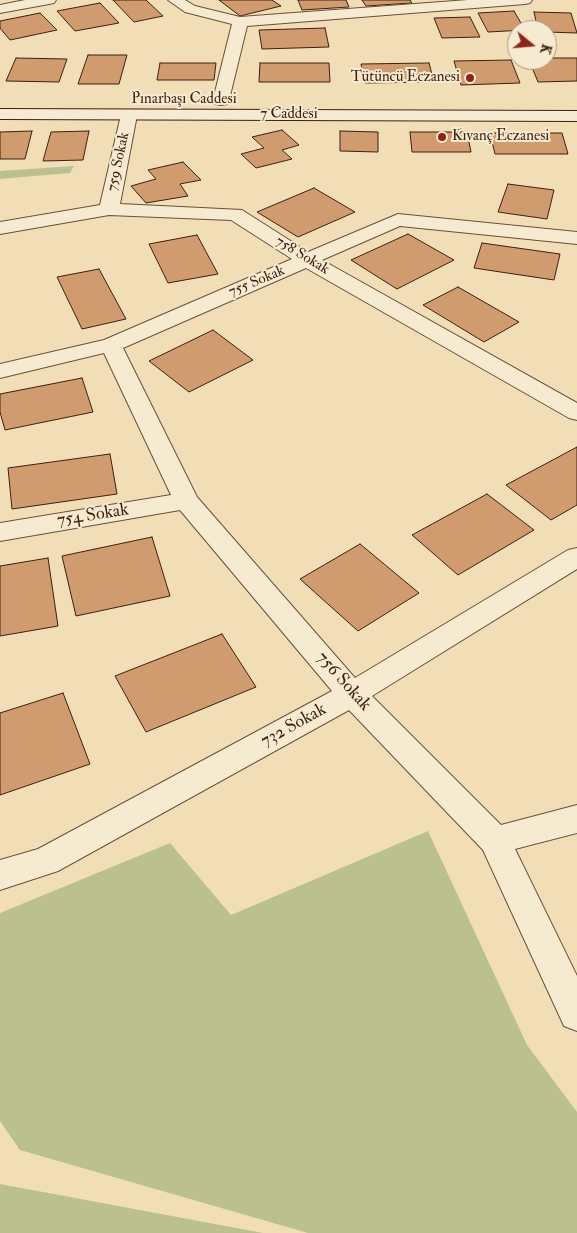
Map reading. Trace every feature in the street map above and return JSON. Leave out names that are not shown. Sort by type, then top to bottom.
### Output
[{"type":"street","points":[[0,8],[49,0]]},
{"type":"street","points":[[175,0],[190,9],[240,22],[525,0]]},
{"type":"street","points":[[221,100],[240,22]]},
{"type":"street","name":"Pınarbaşı Caddesi","points":[[0,99],[577,100]]},
{"type":"street","name":"7 Caddesi","points":[[0,114],[577,116]]},
{"type":"street","name":"759 Sokak","points":[[109,209],[129,114]]},
{"type":"street","name":"758 Sokak","points":[[0,228],[109,209],[235,214],[307,260],[577,413]]},
{"type":"street","name":"755 Sokak","points":[[0,371],[111,345],[398,220],[577,238]]},
{"type":"street","name":"756 Sokak","points":[[111,345],[186,501],[352,694],[495,840],[577,1014]]},
{"type":"street","name":"754 Sokak","points":[[0,532],[186,501]]},
{"type":"street","name":"732 Sokak","points":[[0,875],[46,861],[352,694],[577,557]]},
{"type":"street","points":[[495,840],[577,819]]},
{"type":"green space","points":[[74,166],[70,173],[0,179],[0,171]]},
{"type":"green space","points":[[428,831],[527,1045],[577,1112],[577,1233],[308,1233],[20,1150],[0,1121],[0,913],[170,843],[231,915]]},
{"type":"green space","points":[[0,1184],[263,1233],[0,1233]]},
{"type":"building","points":[[113,0],[146,0],[163,16],[134,22]]},
{"type":"building","points":[[219,0],[272,0],[281,6],[240,16]]},
{"type":"building","points":[[298,0],[346,0],[349,7],[302,10]]},
{"type":"building","points":[[362,0],[410,0],[412,3],[366,6]]},
{"type":"building","points":[[100,3],[119,23],[75,31],[57,11]]},
{"type":"building","points":[[514,11],[519,20],[507,20],[507,31],[488,32],[478,13]]},
{"type":"building","points":[[534,12],[571,13],[577,33],[557,32],[557,20],[536,20]]},
{"type":"building","points":[[40,13],[57,30],[10,40],[0,28],[0,21]]},
{"type":"building","points":[[470,17],[480,37],[442,38],[434,18]]},
{"type":"building","points":[[325,28],[329,47],[262,49],[259,30]]},
{"type":"building","points":[[88,55],[127,55],[119,84],[78,84]]},
{"type":"building","points":[[16,58],[67,59],[59,82],[6,81]]},
{"type":"building","points":[[557,58],[577,58],[577,81],[538,82],[533,70],[557,70]]},
{"type":"building","points":[[507,60],[507,70],[515,70],[520,83],[461,85],[454,61]]},
{"type":"building","points":[[160,63],[216,63],[214,80],[157,80]]},
{"type":"building","points":[[260,63],[329,63],[330,82],[259,82]]},
{"type":"building","points":[[429,63],[434,82],[365,83],[361,64]]},
{"type":"building","points":[[282,130],[299,145],[282,150],[292,159],[256,168],[241,154],[264,148],[252,137]]},
{"type":"building","points":[[32,131],[25,159],[0,159],[0,132]]},
{"type":"building","points":[[89,131],[83,160],[43,161],[51,132]]},
{"type":"building","points":[[340,131],[378,132],[378,152],[340,151]]},
{"type":"building","points":[[410,132],[467,132],[471,152],[412,152]]},
{"type":"building","points":[[490,133],[562,133],[568,154],[495,154]]},
{"type":"building","points":[[183,162],[201,180],[180,184],[188,196],[146,203],[131,186],[156,179],[148,170]]},
{"type":"building","points":[[508,184],[554,190],[547,219],[498,212]]},
{"type":"building","points":[[314,188],[355,212],[298,237],[257,212]]},
{"type":"building","points":[[408,234],[454,260],[397,289],[351,260]]},
{"type":"building","points":[[197,235],[218,274],[168,283],[149,244]]},
{"type":"building","points":[[482,243],[560,254],[554,280],[474,268]]},
{"type":"building","points":[[99,269],[126,319],[82,329],[57,277]]},
{"type":"building","points":[[458,287],[519,322],[484,342],[423,305]]},
{"type":"building","points":[[213,330],[253,360],[189,392],[149,361]]},
{"type":"building","points":[[82,378],[93,412],[5,430],[0,412],[0,394]]},
{"type":"building","points":[[577,447],[577,505],[551,520],[506,485]]},
{"type":"building","points":[[110,454],[117,494],[12,509],[8,468]]},
{"type":"building","points":[[487,494],[534,530],[458,575],[412,535]]},
{"type":"building","points":[[152,537],[170,596],[76,616],[62,556]]},
{"type":"building","points":[[360,544],[419,593],[358,631],[300,579]]},
{"type":"building","points":[[48,558],[58,626],[0,636],[0,566]]},
{"type":"building","points":[[222,634],[256,687],[146,732],[115,676]]},
{"type":"building","points":[[63,693],[90,764],[0,795],[0,713]]},
{"type":"place","name":"Tütüncü Eczanesi","points":[[470,78]]},
{"type":"place","name":"Kıvanç Eczanesi","points":[[442,137]]}]
